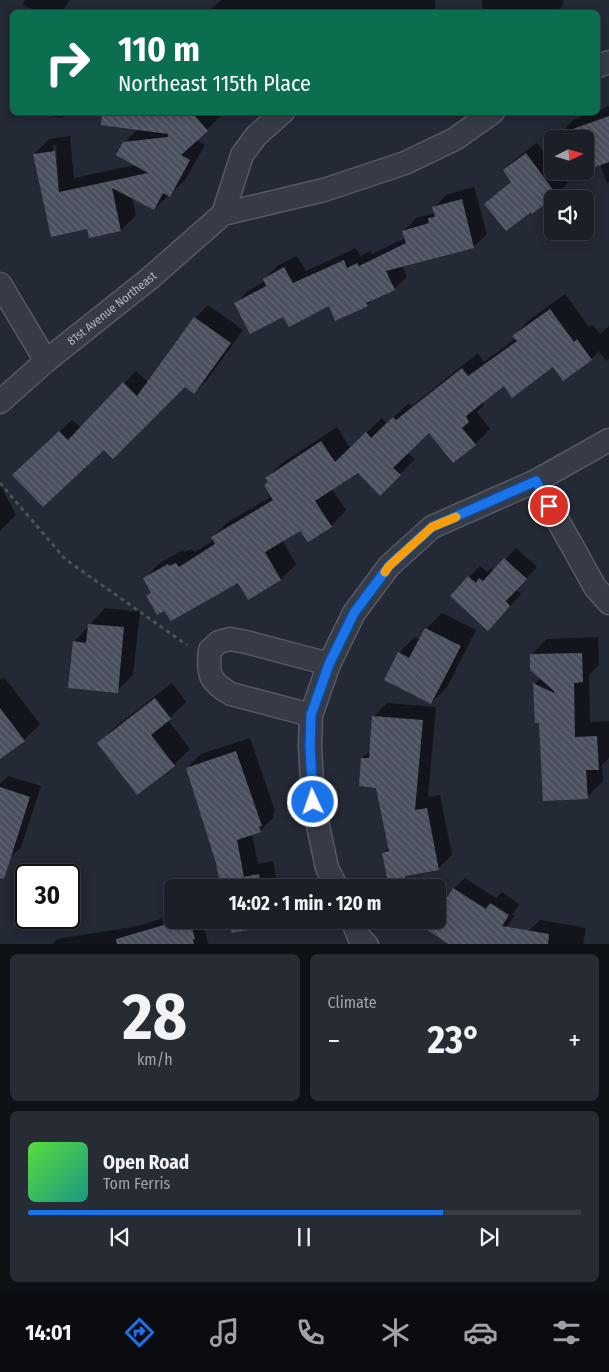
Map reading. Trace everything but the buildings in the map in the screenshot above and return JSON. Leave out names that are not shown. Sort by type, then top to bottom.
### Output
[{"type":"street","points":[[223,214],[242,155],[256,136],[280,115]]},
{"type":"street","name":"81st Avenue Northeast","points":[[0,402],[46,361],[149,279],[223,214],[324,190],[405,164],[455,140],[489,115]]},
{"type":"street","points":[[0,284],[46,361]]},
{"type":"street","points":[[332,879],[327,868],[313,802],[310,746],[311,715],[329,664],[354,613],[389,566],[432,527],[536,481],[609,440]]},
{"type":"street","points":[[536,481],[595,587],[609,603]]},
{"type":"street","points":[[311,715],[231,694],[222,689],[213,682],[210,675],[208,661],[210,650],[220,642],[230,639],[329,664]]},
{"type":"path","points":[[0,483],[65,559],[192,649]]},
{"type":"slow traffic","points":[[385,572],[389,566],[432,527],[456,517]]},
{"type":"route","points":[[313,802],[310,746],[311,715],[329,664],[354,613],[389,566],[432,527],[536,481],[549,506]]}]
